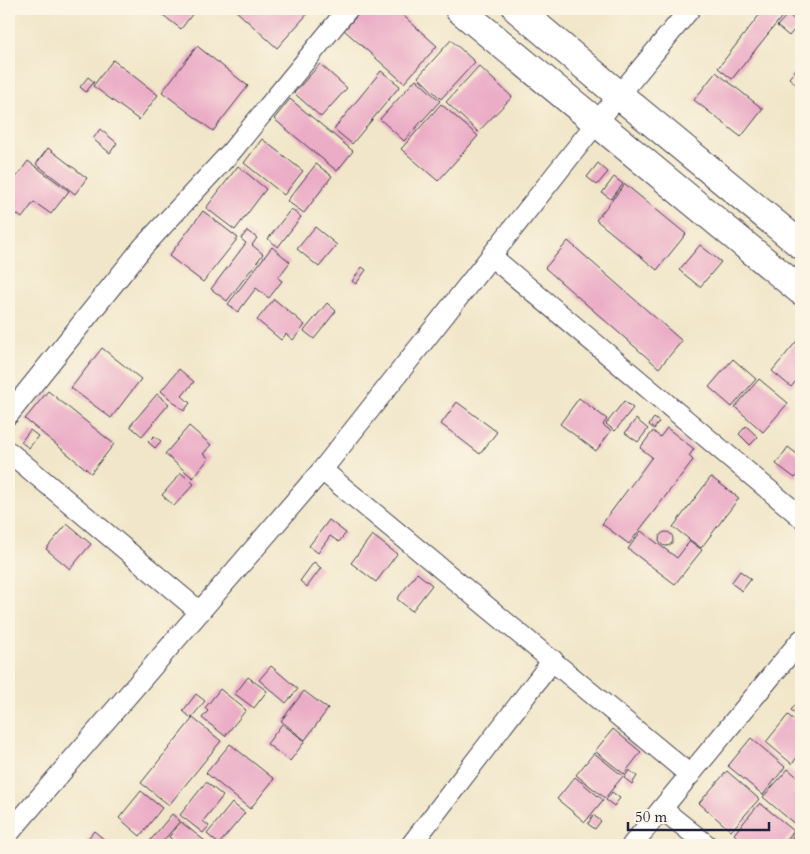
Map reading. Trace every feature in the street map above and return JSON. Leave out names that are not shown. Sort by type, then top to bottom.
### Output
[{"type":"highway","points":[[459,9],[801,291]]},
{"type":"highway","points":[[517,9],[801,245]]},
{"type":"street","points":[[9,414],[143,247],[231,152],[348,9]]},
{"type":"street","points":[[9,833],[322,470],[597,122],[690,9]]},
{"type":"street","points":[[491,256],[801,517]]},
{"type":"street","points":[[9,452],[200,612]]},
{"type":"street","points":[[322,470],[690,775]]},
{"type":"street","points":[[632,845],[801,640]]},
{"type":"street","points":[[411,845],[553,660]]},
{"type":"street","points":[[662,810],[707,845]]},
{"type":"building","points":[[155,9],[196,9],[181,29]]},
{"type":"building","points":[[234,9],[309,9],[311,10],[277,48]]},
{"type":"building","points":[[363,9],[396,9],[437,46],[404,83],[344,30]]},
{"type":"building","points":[[764,9],[788,9],[732,79],[718,68]]},
{"type":"building","points":[[788,14],[799,24],[789,36],[777,26]]},
{"type":"building","points":[[451,40],[475,62],[441,99],[418,77]]},
{"type":"building","points":[[197,46],[248,86],[213,131],[162,92]]},
{"type":"building","points":[[113,60],[158,95],[139,120],[93,86]]},
{"type":"building","points":[[801,63],[801,89],[789,78]]},
{"type":"building","points":[[320,64],[347,88],[321,117],[294,93]]},
{"type":"building","points":[[479,66],[512,97],[478,132],[446,102]]},
{"type":"building","points":[[381,71],[400,86],[352,144],[334,129]]},
{"type":"building","points":[[716,72],[763,109],[741,137],[694,100]]},
{"type":"building","points":[[88,77],[94,82],[86,92],[80,87]]},
{"type":"building","points":[[416,79],[440,101],[404,141],[380,119]]},
{"type":"building","points":[[290,99],[353,151],[337,171],[274,119]]},
{"type":"building","points":[[441,104],[478,136],[438,181],[401,149]]},
{"type":"building","points":[[100,129],[117,143],[110,153],[93,139]]},
{"type":"building","points":[[262,139],[303,171],[284,195],[244,163]]},
{"type":"building","points":[[48,148],[87,178],[75,194],[36,164]]},
{"type":"building","points":[[28,161],[69,191],[51,214],[34,202],[22,218],[9,208],[9,187]]},
{"type":"building","points":[[598,163],[608,172],[597,185],[587,177]]},
{"type":"building","points":[[316,164],[332,176],[304,213],[287,201]]},
{"type":"building","points":[[238,166],[266,189],[235,230],[206,208]]},
{"type":"building","points":[[801,170],[801,182],[796,177]]},
{"type":"building","points":[[614,177],[623,184],[611,199],[602,193]]},
{"type":"building","points":[[625,184],[686,234],[657,270],[596,220]]},
{"type":"building","points":[[291,209],[301,217],[278,247],[268,239]]},
{"type":"building","points":[[203,211],[238,238],[203,282],[169,256]]},
{"type":"building","points":[[315,227],[337,245],[319,267],[297,249]]},
{"type":"building","points":[[247,231],[257,238],[252,245],[263,254],[227,301],[211,289],[246,243],[241,239]]},
{"type":"building","points":[[568,241],[682,341],[659,368],[545,268]]},
{"type":"building","points":[[700,245],[721,262],[700,287],[679,270]]},
{"type":"building","points":[[272,247],[290,262],[278,278],[282,281],[269,298],[256,288],[238,312],[228,304]]},
{"type":"building","points":[[362,267],[366,270],[356,284],[352,281]]},
{"type":"building","points":[[274,299],[305,325],[293,340],[286,334],[281,340],[257,320]]},
{"type":"building","points":[[327,303],[336,311],[314,339],[304,331]]},
{"type":"building","points":[[801,336],[801,375],[791,387],[772,371]]},
{"type":"building","points":[[102,348],[141,379],[111,418],[71,388]]},
{"type":"building","points":[[733,359],[756,379],[732,407],[709,387]]},
{"type":"building","points":[[179,369],[194,382],[182,396],[190,403],[184,411],[161,391]]},
{"type":"building","points":[[759,379],[788,403],[763,432],[735,407]]},
{"type":"building","points":[[48,391],[114,444],[91,473],[25,419]]},
{"type":"building","points":[[157,394],[169,404],[142,436],[130,426]]},
{"type":"building","points":[[579,398],[607,419],[603,425],[611,431],[596,451],[560,424]]},
{"type":"building","points":[[624,401],[633,408],[615,431],[606,424]]},
{"type":"building","points":[[457,402],[497,432],[480,454],[441,424]]},
{"type":"building","points":[[654,418],[659,422],[654,429],[649,425]]},
{"type":"building","points":[[636,419],[648,429],[638,442],[625,433]]},
{"type":"building","points":[[189,426],[211,445],[203,454],[209,458],[193,478],[165,454]]},
{"type":"building","points":[[746,426],[758,437],[750,445],[739,434]]},
{"type":"building","points":[[667,428],[694,449],[689,456],[693,460],[629,544],[602,524],[652,457],[640,448],[653,431],[660,437]]},
{"type":"building","points":[[30,430],[38,436],[29,448],[21,442]]},
{"type":"building","points":[[154,436],[161,441],[155,448],[148,442]]},
{"type":"building","points":[[788,447],[801,457],[801,470],[795,478],[776,464]]},
{"type":"building","points":[[181,473],[194,484],[174,506],[162,495]]},
{"type":"building","points":[[711,477],[739,498],[701,548],[673,527]]},
{"type":"building","points":[[329,520],[346,533],[339,542],[330,536],[318,553],[309,546]]},
{"type":"building","points":[[67,524],[91,544],[70,569],[46,549]]},
{"type":"building","points":[[641,531],[677,558],[690,541],[702,550],[675,584],[628,549]]},
{"type":"building","points":[[666,532],[671,534],[673,539],[671,544],[666,546],[661,544],[659,539],[661,534]]},
{"type":"building","points":[[372,535],[397,554],[376,582],[351,563]]},
{"type":"building","points":[[314,562],[321,568],[307,587],[300,581]]},
{"type":"building","points":[[740,571],[751,579],[742,591],[731,583]]},
{"type":"building","points":[[417,573],[432,585],[412,611],[397,599]]},
{"type":"building","points":[[271,666],[298,689],[286,703],[259,680]]},
{"type":"building","points":[[248,677],[267,691],[254,708],[235,694]]},
{"type":"building","points":[[220,689],[246,710],[225,736],[202,718],[208,711],[205,708]]},
{"type":"building","points":[[304,691],[328,709],[305,740],[281,721]]},
{"type":"building","points":[[196,694],[205,701],[191,718],[183,711]]},
{"type":"building","points":[[801,698],[801,718],[791,710]]},
{"type":"building","points":[[788,715],[801,726],[801,752],[792,764],[766,742]]},
{"type":"building","points":[[193,718],[221,741],[169,805],[141,783]]},
{"type":"building","points":[[282,724],[305,741],[290,761],[267,744]]},
{"type":"building","points":[[613,729],[641,752],[624,774],[595,751]]},
{"type":"building","points":[[751,738],[785,767],[763,795],[728,766]]},
{"type":"building","points":[[230,744],[274,779],[250,809],[206,773]]},
{"type":"building","points":[[594,753],[623,776],[605,798],[576,775]]},
{"type":"building","points":[[788,769],[801,780],[801,821],[797,826],[763,797]]},
{"type":"building","points":[[629,770],[637,776],[632,784],[624,778]]},
{"type":"building","points":[[727,771],[759,799],[731,831],[699,803]]},
{"type":"building","points":[[575,777],[603,800],[585,822],[557,799]]},
{"type":"building","points":[[206,782],[223,796],[203,821],[209,826],[203,833],[180,815]]},
{"type":"building","points":[[141,791],[162,808],[140,836],[119,818]]},
{"type":"building","points":[[612,792],[620,798],[614,806],[606,800]]},
{"type":"building","points":[[232,803],[245,813],[219,844],[207,834]]},
{"type":"building","points":[[760,803],[794,831],[782,845],[740,845],[743,842],[734,834]]},
{"type":"building","points":[[172,814],[180,821],[160,845],[154,845],[149,842]]},
{"type":"building","points":[[593,815],[601,821],[595,829],[588,824]]},
{"type":"building","points":[[181,822],[210,845],[179,845],[169,837]]},
{"type":"building","points":[[94,831],[111,845],[83,845]]},
{"type":"building","points":[[796,833],[801,837],[801,845],[786,845]]}]
